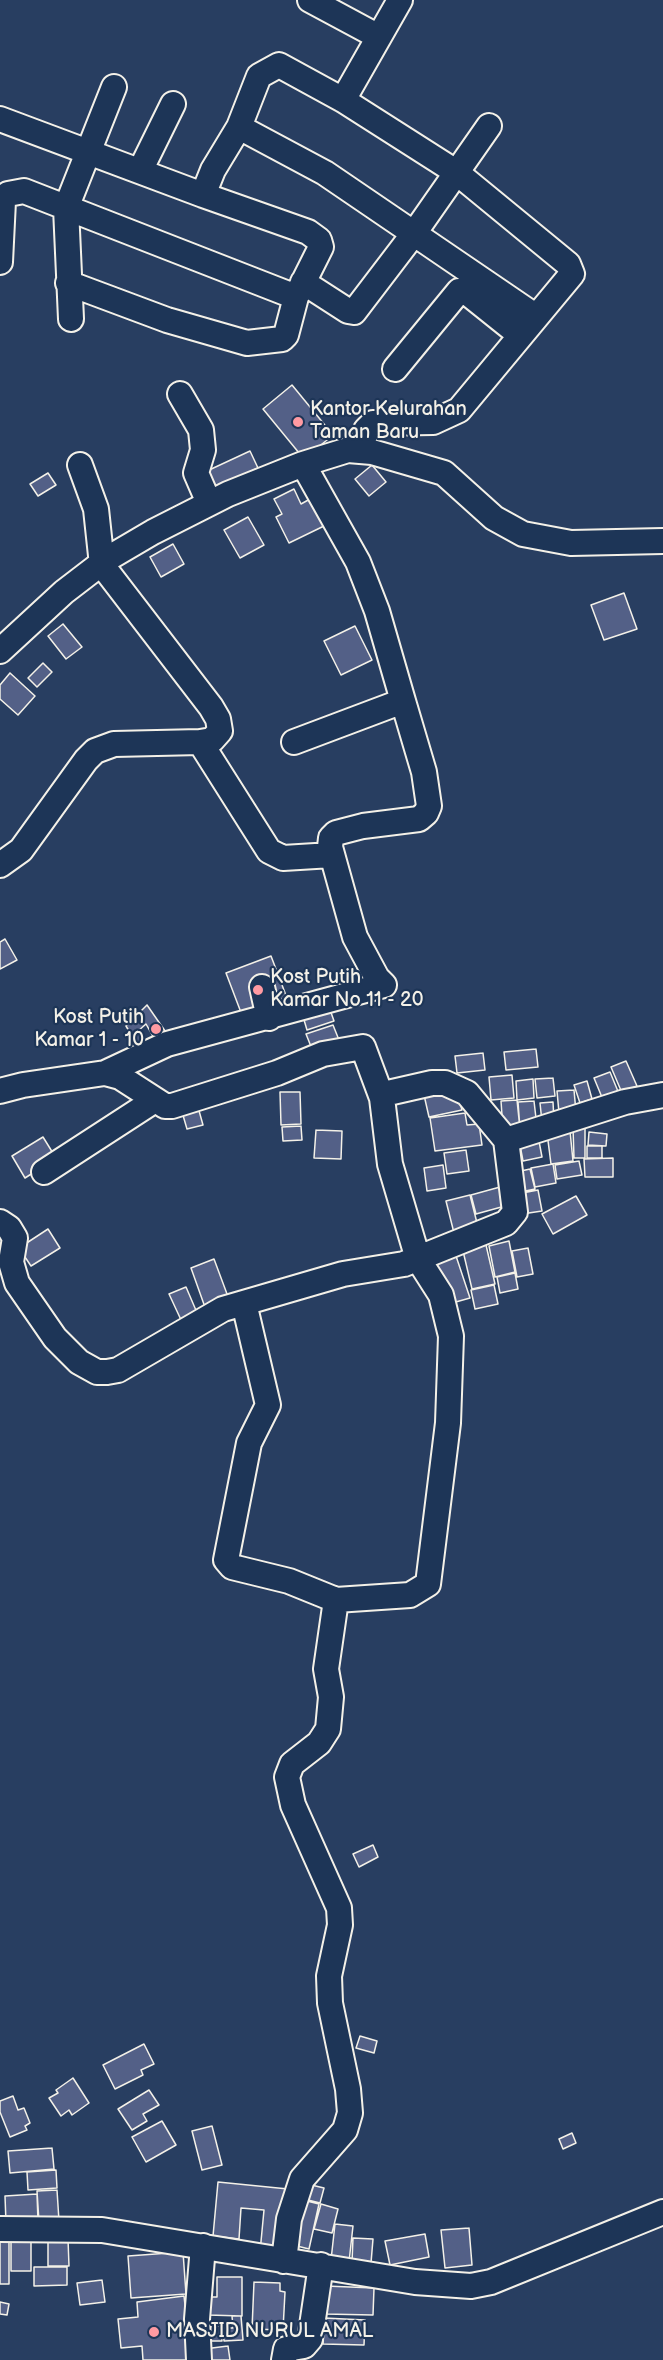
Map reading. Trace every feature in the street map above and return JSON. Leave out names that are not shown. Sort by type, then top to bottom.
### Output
[{"type":"street","points":[[343,100],[400,0]]},
{"type":"street","points":[[314,1],[379,37]]},
{"type":"street","points":[[203,195],[213,170],[239,127],[259,76],[279,65],[343,100],[456,172],[568,264],[572,274],[568,281],[527,325],[459,410],[433,422],[373,423],[366,430],[361,451]]},
{"type":"street","points":[[70,319],[66,208],[114,87]]},
{"type":"street","points":[[140,171],[173,104]]},
{"type":"street","points":[[0,119],[308,232],[319,240],[321,247],[299,289],[286,335],[282,339],[247,343],[166,320],[69,283]]},
{"type":"street","points":[[0,250],[4,192],[24,191],[66,208],[299,289],[354,312],[415,232],[489,126]]},
{"type":"street","points":[[239,127],[326,173],[415,232],[527,325]]},
{"type":"street","points":[[395,369],[459,291],[465,291],[527,325]]},
{"type":"street","points":[[180,394],[201,430],[203,450],[196,473],[209,503]]},
{"type":"street","points":[[0,651],[42,610],[102,565],[153,532],[209,503],[303,464],[348,450],[361,451],[444,473],[494,518],[523,534],[572,543],[663,541]]},
{"type":"street","points":[[0,1091],[23,1085],[105,1073],[167,1044],[384,985],[377,978],[355,937],[330,847],[331,838],[336,833],[363,826],[419,819],[426,813],[429,806],[424,772],[377,611],[358,562],[303,464]]},
{"type":"street","points":[[0,865],[21,850],[86,760],[95,751],[114,744],[200,742],[217,737],[220,731],[218,720],[102,565],[96,509],[80,465]]},
{"type":"street","points":[[294,742],[402,701]]},
{"type":"street","points":[[200,742],[269,851],[283,858],[332,855]]},
{"type":"street","points":[[262,987],[269,1017]]},
{"type":"street","points":[[105,1073],[120,1077],[165,1106],[172,1106],[277,1073],[322,1054],[363,1047],[382,1098],[390,1164],[418,1259],[441,1295],[451,1336],[448,1423],[428,1584],[410,1595],[336,1600],[290,1581],[232,1567],[226,1560],[249,1443],[268,1405],[244,1303]]},
{"type":"street","points":[[0,1222],[9,1228],[15,1238],[11,1262],[17,1283],[55,1338],[79,1362],[97,1372],[118,1370],[223,1309],[343,1274],[404,1264],[506,1223],[512,1218],[515,1206],[506,1140],[467,1093],[455,1086],[432,1083],[388,1094],[382,1098]]},
{"type":"street","points":[[506,1140],[625,1102],[663,1095]]},
{"type":"street","points":[[44,1172],[155,1100]]},
{"type":"street","points":[[284,2261],[289,2219],[302,2179],[345,2130],[350,2113],[330,2003],[329,1976],[340,1925],[339,1908],[293,1805],[287,1777],[292,1764],[319,1743],[328,1729],[331,1698],[326,1669],[336,1600]]},
{"type":"street","points":[[0,2229],[102,2230],[203,2246],[252,2257],[321,2265],[415,2282],[471,2286],[491,2282],[663,2212]]},
{"type":"street","points":[[199,2360],[197,2319],[203,2246]]},
{"type":"street","points":[[284,2360],[286,2349],[304,2346],[310,2339],[321,2265]]},
{"type":"building","name":"Kantor Kelurahan Taman Baru","points":[[292,385],[333,435],[304,459],[263,409]]},
{"type":"building","points":[[250,451],[258,468],[215,488],[207,471]]},
{"type":"building","points":[[372,465],[386,482],[369,496],[355,479]]},
{"type":"building","points":[[48,473],[56,485],[38,496],[30,484]]},
{"type":"building","points":[[294,489],[301,504],[310,499],[324,526],[289,543],[276,517],[282,514],[274,499]]},
{"type":"building","points":[[248,517],[264,545],[240,558],[224,530]]},
{"type":"building","points":[[173,544],[184,564],[161,577],[150,557]]},
{"type":"building","points":[[624,593],[637,629],[604,640],[591,605]]},
{"type":"building","points":[[63,624],[82,647],[66,659],[48,636]]},
{"type":"building","points":[[355,626],[372,660],[341,675],[324,641]]},
{"type":"building","points":[[43,663],[52,672],[37,687],[28,678]]},
{"type":"building","points":[[10,673],[35,696],[18,715],[0,699],[0,685]]},
{"type":"building","points":[[5,939],[17,960],[0,969],[0,942]]},
{"type":"building","name":"Kost Putih Kamar No 11 - 20","points":[[271,956],[290,1006],[245,1023],[226,973]]},
{"type":"building","points":[[328,1004],[334,1021],[307,1030],[302,1013]]},
{"type":"building","name":"Kost Putih Kamar 1 - 10","points":[[147,1005],[172,1041],[159,1047],[146,1024],[138,1031],[151,1051],[143,1055],[126,1026]]},
{"type":"building","points":[[333,1025],[339,1040],[312,1049],[306,1034]]},
{"type":"building","points":[[536,1049],[538,1067],[506,1070],[504,1052]]},
{"type":"building","points":[[483,1053],[485,1070],[457,1073],[455,1056]]},
{"type":"building","points":[[626,1061],[637,1086],[632,1088],[635,1096],[625,1100],[611,1067]]},
{"type":"building","points":[[610,1072],[622,1101],[606,1107],[594,1078]]},
{"type":"building","points":[[512,1075],[514,1098],[491,1100],[489,1077]]},
{"type":"building","points":[[553,1078],[555,1096],[537,1098],[535,1079]]},
{"type":"building","points":[[533,1079],[534,1098],[517,1100],[516,1081]]},
{"type":"building","points":[[587,1081],[592,1099],[580,1103],[574,1085]]},
{"type":"building","points":[[456,1087],[462,1110],[429,1117],[424,1095]]},
{"type":"building","points":[[574,1090],[576,1112],[559,1113],[557,1091]]},
{"type":"building","points":[[280,1092],[300,1092],[301,1124],[281,1125]]},
{"type":"building","points":[[196,1100],[203,1125],[187,1129],[180,1105]]},
{"type":"building","points":[[517,1100],[520,1129],[503,1130],[501,1101]]},
{"type":"building","points":[[534,1101],[537,1127],[520,1129],[518,1102]]},
{"type":"building","points":[[553,1102],[554,1121],[542,1122],[540,1103]]},
{"type":"building","points":[[465,1113],[467,1125],[479,1124],[482,1145],[435,1151],[430,1118]]},
{"type":"building","points":[[301,1126],[302,1140],[283,1141],[282,1127]]},
{"type":"building","points":[[573,1128],[585,1128],[585,1158],[574,1158]]},
{"type":"building","points":[[316,1130],[342,1131],[341,1159],[314,1158]]},
{"type":"building","points":[[570,1131],[573,1161],[551,1164],[547,1133]]},
{"type":"building","points":[[589,1132],[607,1134],[606,1146],[588,1145]]},
{"type":"building","points":[[538,1136],[542,1157],[523,1161],[519,1140]]},
{"type":"building","points":[[43,1137],[56,1158],[25,1178],[12,1156]]},
{"type":"building","points":[[587,1146],[602,1146],[602,1158],[587,1158]]},
{"type":"building","points":[[466,1150],[469,1171],[447,1174],[444,1153]]},
{"type":"building","points":[[613,1158],[613,1177],[585,1177],[584,1159]]},
{"type":"building","points":[[579,1161],[582,1175],[557,1179],[555,1165]]},
{"type":"building","points":[[553,1164],[556,1183],[535,1187],[531,1168]]},
{"type":"building","points":[[443,1165],[446,1188],[427,1191],[424,1168]]},
{"type":"building","points":[[530,1169],[535,1189],[516,1193],[512,1173]]},
{"type":"building","points":[[500,1187],[505,1206],[476,1214],[471,1195]]},
{"type":"building","points":[[538,1190],[542,1211],[522,1214],[517,1194]]},
{"type":"building","points":[[470,1195],[478,1227],[454,1233],[446,1201]]},
{"type":"building","points":[[576,1196],[587,1215],[553,1234],[542,1214]]},
{"type":"building","points":[[48,1229],[60,1248],[31,1266],[19,1248]]},
{"type":"building","points":[[509,1241],[515,1272],[495,1277],[489,1246]]},
{"type":"building","points":[[486,1245],[495,1284],[472,1289],[463,1251]]},
{"type":"building","points":[[528,1248],[533,1274],[517,1277],[512,1251]]},
{"type":"building","points":[[456,1256],[470,1298],[445,1305],[435,1261]]},
{"type":"building","points":[[214,1259],[230,1302],[206,1310],[191,1268]]},
{"type":"building","points":[[515,1273],[518,1289],[500,1293],[497,1277]]},
{"type":"building","points":[[494,1285],[498,1304],[475,1309],[471,1290]]},
{"type":"building","points":[[186,1287],[198,1315],[182,1322],[169,1294]]},
{"type":"building","points":[[373,1845],[378,1857],[359,1867],[353,1854]]},
{"type":"building","points":[[360,2036],[377,2041],[374,2053],[356,2048]]},
{"type":"building","points":[[144,2044],[154,2064],[141,2070],[143,2075],[115,2089],[103,2065]]},
{"type":"building","points":[[73,2078],[89,2103],[72,2115],[69,2110],[61,2116],[49,2098],[58,2093],[56,2090]]},
{"type":"building","points":[[149,2090],[159,2105],[143,2114],[147,2121],[132,2130],[118,2109]]},
{"type":"building","points":[[13,2096],[18,2110],[24,2108],[30,2123],[25,2126],[27,2130],[10,2137],[0,2112],[0,2101]]},
{"type":"building","points":[[162,2121],[176,2145],[146,2162],[132,2137]]},
{"type":"building","points":[[212,2126],[222,2165],[202,2170],[192,2131]]},
{"type":"building","points":[[572,2133],[576,2143],[563,2149],[559,2139]]},
{"type":"building","points":[[52,2148],[54,2169],[10,2173],[8,2151]]},
{"type":"building","points":[[56,2170],[57,2188],[28,2190],[27,2172]]},
{"type":"building","points":[[218,2182],[288,2189],[280,2254],[260,2252],[264,2210],[241,2208],[239,2239],[213,2236]]},
{"type":"building","points":[[303,2183],[324,2188],[320,2203],[300,2198]]},
{"type":"building","points":[[57,2190],[59,2221],[39,2222],[37,2191]]},
{"type":"building","points":[[37,2194],[38,2221],[6,2223],[5,2196]]},
{"type":"building","points":[[299,2199],[319,2204],[309,2249],[289,2244]]},
{"type":"building","points":[[321,2204],[338,2209],[332,2233],[314,2229]]},
{"type":"building","points":[[335,2224],[353,2226],[349,2262],[331,2260]]},
{"type":"building","points":[[469,2228],[472,2265],[445,2268],[441,2230]]},
{"type":"building","points":[[31,2234],[31,2271],[11,2271],[11,2235]]},
{"type":"building","points":[[425,2234],[429,2257],[390,2265],[385,2241]]},
{"type":"building","points":[[0,2235],[9,2235],[9,2284],[0,2284]]},
{"type":"building","points":[[353,2238],[373,2239],[371,2263],[352,2262]]},
{"type":"building","points":[[48,2239],[68,2239],[69,2266],[48,2266]]},
{"type":"building","points":[[183,2252],[186,2294],[131,2298],[128,2256]]},
{"type":"building","points":[[34,2267],[67,2267],[67,2285],[34,2286]]},
{"type":"building","points":[[217,2277],[242,2277],[242,2316],[208,2315],[208,2297],[217,2297]]},
{"type":"building","points":[[102,2280],[105,2302],[80,2305],[77,2283]]},
{"type":"building","points":[[254,2282],[280,2283],[280,2291],[285,2292],[283,2330],[252,2329]]},
{"type":"building","points":[[326,2286],[374,2288],[373,2315],[325,2314]]},
{"type":"building","name":"MASJID NURUL AMAL","points":[[184,2296],[191,2360],[143,2360],[142,2346],[121,2348],[118,2319],[138,2317],[137,2302]]},
{"type":"building","points":[[0,2302],[9,2304],[7,2315],[0,2314]]},
{"type":"building","points":[[232,2316],[241,2316],[243,2340],[224,2341],[223,2328],[233,2328]]},
{"type":"building","points":[[324,2318],[365,2320],[364,2345],[323,2344]]},
{"type":"building","points":[[221,2326],[222,2341],[208,2341],[207,2327]]},
{"type":"building","points":[[228,2346],[230,2360],[206,2360],[204,2349]]},
{"type":"place","name":"Kantor Kelurahan Taman Baru","points":[[298,422]]},
{"type":"place","name":"Kost Putih Kamar No 11 - 20","points":[[258,990]]},
{"type":"place","name":"Kost Putih Kamar 1 - 10","points":[[156,1029]]},
{"type":"place","name":"MASJID NURUL AMAL","points":[[154,2332]]}]
